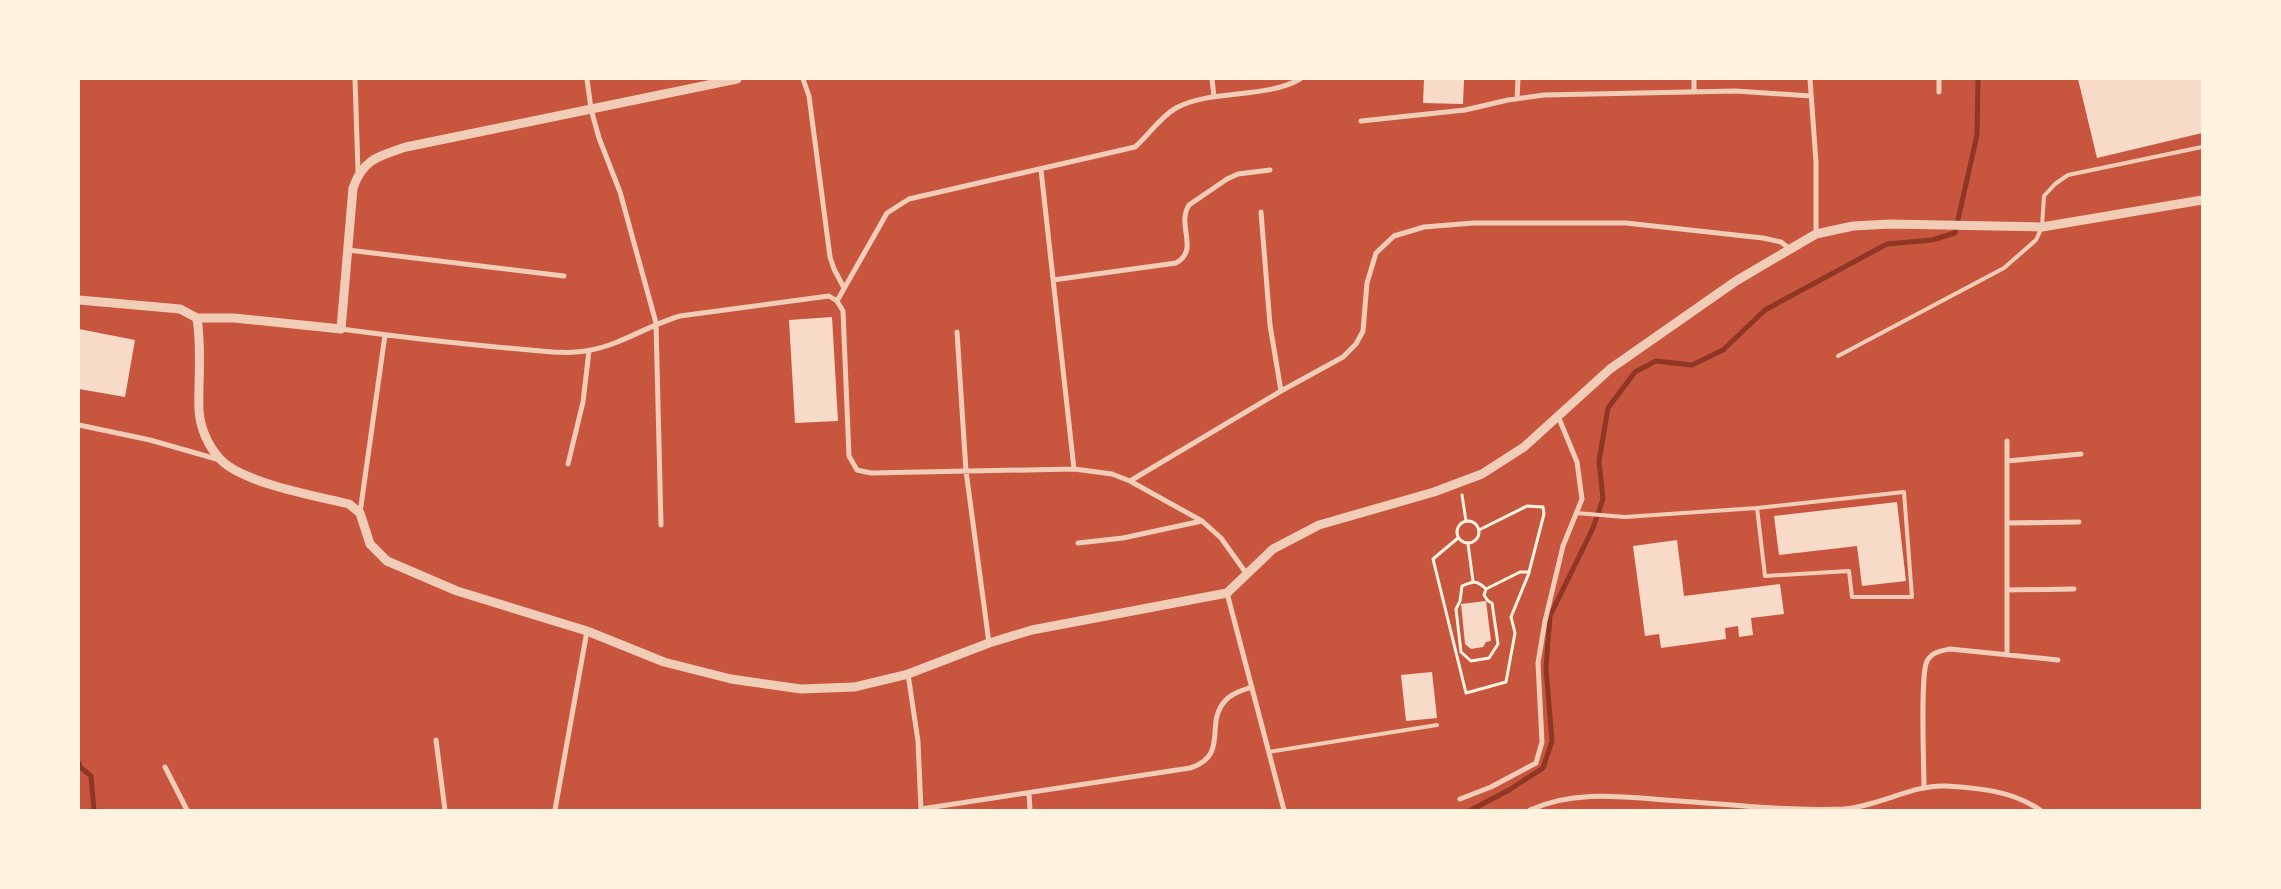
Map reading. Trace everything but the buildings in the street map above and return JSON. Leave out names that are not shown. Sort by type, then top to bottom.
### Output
[{"type":"street","points":[[342,329],[353,188],[358,171],[355,79]]},
{"type":"street","points":[[587,79],[590,109],[620,192],[656,323],[661,525]]},
{"type":"street","points":[[358,171],[374,158],[406,147],[737,79]]},
{"type":"street","points":[[803,79],[809,96],[830,257],[834,270],[844,288]]},
{"type":"street","points":[[1212,79],[1214,97]]},
{"type":"street","points":[[837,301],[887,213],[896,206],[925,195],[1041,170],[1134,147],[1147,137],[1159,120],[1178,107],[1214,97],[1277,88],[1290,85],[1300,79]]},
{"type":"street","points":[[1517,99],[1518,79]]},
{"type":"street","points":[[1694,79],[1694,92]]},
{"type":"street","points":[[1810,79],[1816,162],[1816,234]]},
{"type":"street","points":[[1939,79],[1939,92]]},
{"type":"street","points":[[1361,120],[1465,110],[1544,95],[1736,91],[1810,96]]},
{"type":"street","points":[[1041,170],[1074,469]]},
{"type":"street","points":[[1053,280],[1176,263],[1184,259],[1188,252],[1184,219],[1185,211],[1189,205],[1227,179],[1238,174],[1270,170]]},
{"type":"street","points":[[385,335],[360,513],[370,544],[387,561],[456,591],[587,631],[664,662],[731,679],[802,689],[854,687],[908,674],[989,643],[1032,630],[1227,593],[1273,549],[1319,525],[1460,484],[1507,459],[1524,447],[1610,369],[1736,281],[1816,234],[1853,226],[1890,224],[2000,228],[2042,227],[2202,200]]},
{"type":"street","points":[[1261,212],[1270,325],[1281,391]]},
{"type":"street","points":[[1130,480],[1281,391],[1343,357],[1356,344],[1363,331],[1367,283],[1376,254],[1394,236],[1424,228],[1473,224],[1626,223],[1763,238],[1781,242],[1791,250]]},
{"type":"street","points":[[348,250],[564,276]]},
{"type":"street","points":[[79,300],[180,309],[197,318],[234,318],[478,346],[565,352],[589,351],[610,346],[656,323],[680,316],[817,296],[829,296],[837,301],[843,311],[849,456],[857,470],[871,473],[1074,469],[1112,474],[1130,480],[1202,521],[1221,538],[1246,574]]},
{"type":"street","points":[[197,318],[200,335],[200,412],[206,441],[221,460]]},
{"type":"street","points":[[957,332],[966,471],[989,643]]},
{"type":"street","points":[[568,464],[583,402],[589,351]]},
{"type":"street","points":[[1460,799],[1491,787],[1536,763],[1542,742],[1539,655],[1563,546],[1582,499],[1577,462],[1558,416]]},
{"type":"street","points":[[79,425],[150,440],[221,460],[250,478],[349,504],[360,513]]},
{"type":"street","points":[[2007,441],[2007,655]]},
{"type":"street","points":[[2007,461],[2081,454]]},
{"type":"street","points":[[1078,543],[1123,538],[1202,521]]},
{"type":"street","points":[[2007,523],[2079,522]]},
{"type":"street","points":[[2007,590],[2074,589]]},
{"type":"street","points":[[1227,593],[1284,810]]},
{"type":"street","points":[[555,810],[587,631]]},
{"type":"street","points":[[1924,788],[1924,681],[1926,662],[1935,652],[1950,649],[2058,660]]},
{"type":"street","points":[[908,674],[918,741],[921,810],[1190,768],[1204,764],[1213,752],[1219,710],[1224,701],[1234,693],[1252,687]]},
{"type":"street","points":[[436,740],[445,810]]},
{"type":"street","points":[[165,767],[187,810]]},
{"type":"street","points":[[1530,810],[1575,797],[1607,795],[1775,809],[1844,810],[1876,804],[1924,788],[1944,786],[2001,792],[2040,810]]},
{"type":"street","points":[[1029,793],[1030,810]]},
{"type":"lane","points":[[1838,356],[2004,268],[2036,240],[2042,227],[2044,196],[2068,174],[2202,147]]},
{"type":"lane","points":[[1576,513],[1625,517],[1757,508],[1904,492],[1912,597],[1852,597],[1849,571],[1765,576],[1757,508]]},
{"type":"lane","points":[[1269,752],[1437,725]]},
{"type":"path","points":[[1460,484],[1466,521]]},
{"type":"path","points":[[1468,544],[1478,538],[1479,530],[1473,522],[1466,521],[1458,528],[1458,538],[1433,559],[1466,693],[1506,682],[1515,633],[1511,618],[1529,572],[1544,514],[1543,507],[1527,506],[1479,530]]},
{"type":"path","points":[[1458,538],[1468,544]]},
{"type":"path","points":[[1468,544],[1473,581]]},
{"type":"path","points":[[1486,589],[1478,582],[1473,581],[1462,586],[1460,601],[1456,609],[1462,652],[1471,661],[1489,658],[1498,644],[1492,603],[1484,595],[1486,589],[1520,572],[1529,572]]},
{"type":"waterway","points":[[1471,810],[1509,790],[1543,768],[1552,741],[1546,668],[1550,616],[1593,528],[1603,499],[1599,461],[1608,408],[1635,372],[1656,361],[1692,365],[1723,350],[1765,310],[1887,244],[1932,240],[1955,233],[1977,135],[1978,79]]},
{"type":"waterway","points":[[79,763],[80,767],[91,776],[94,810]]}]
